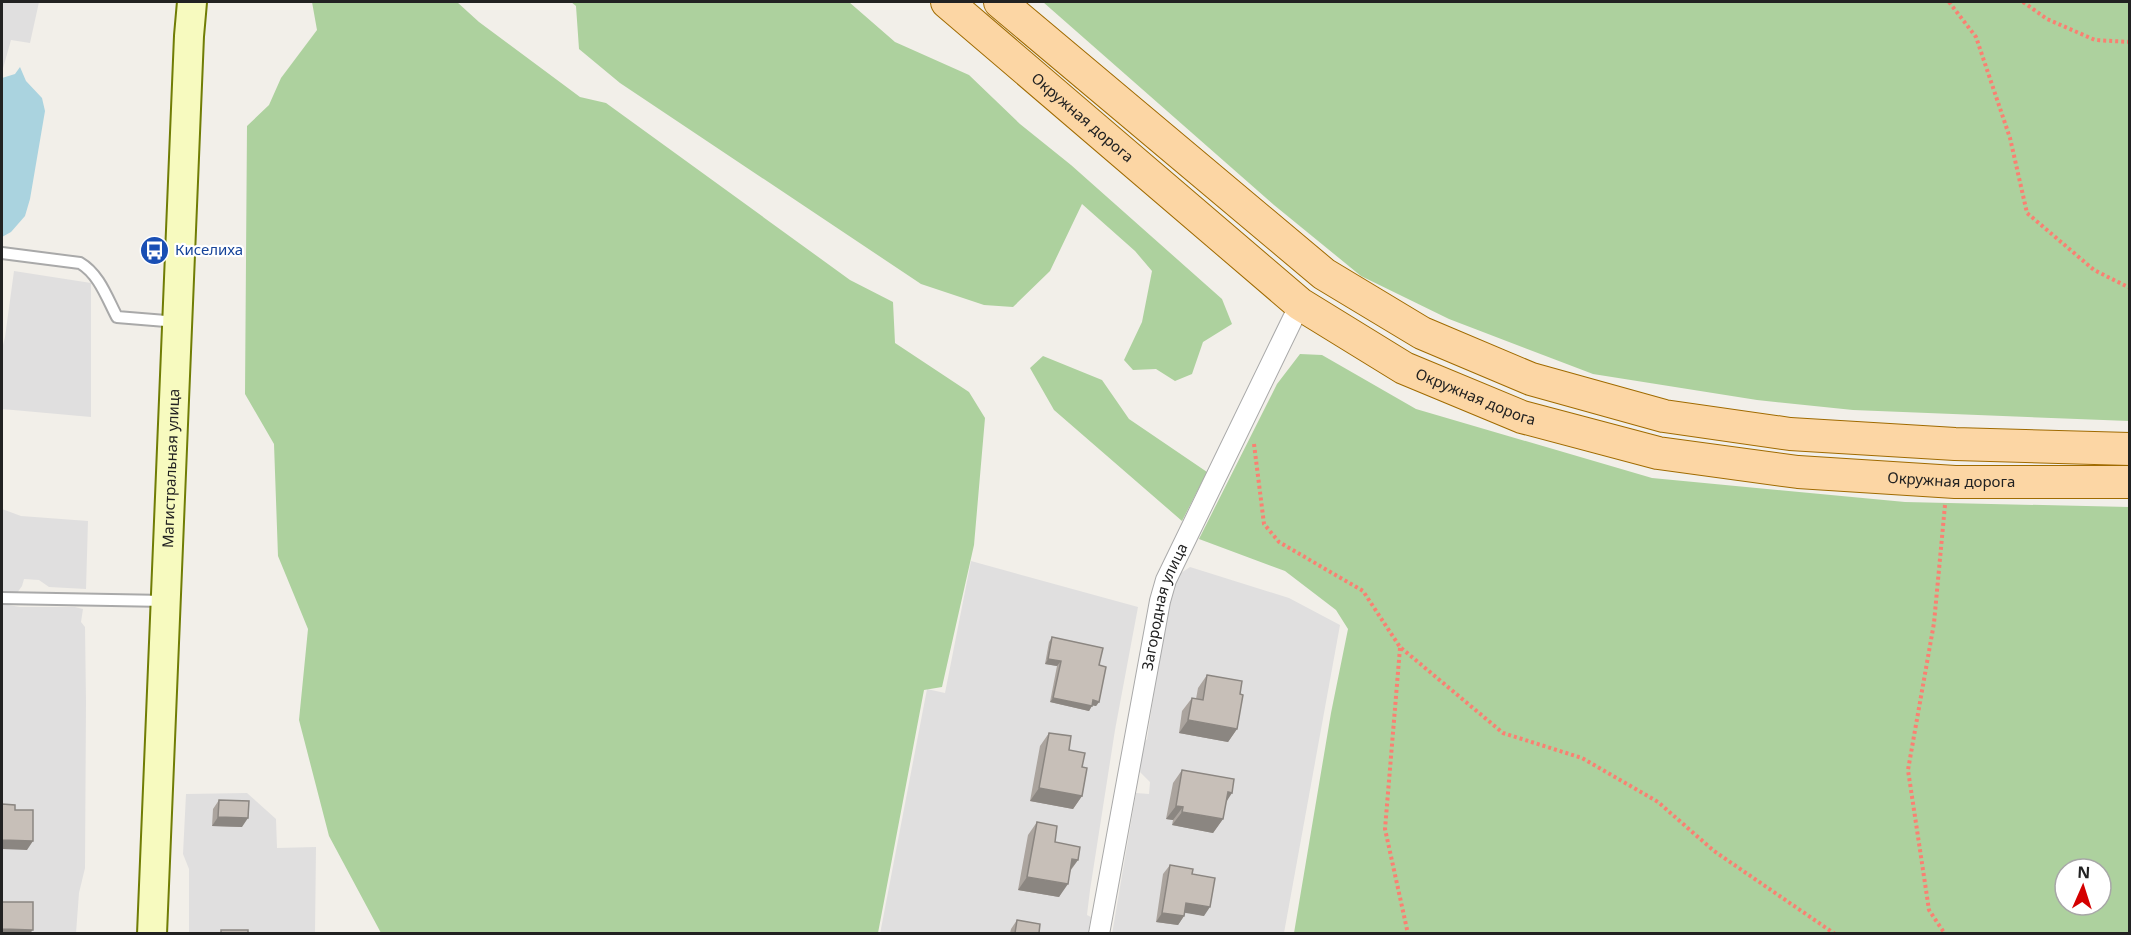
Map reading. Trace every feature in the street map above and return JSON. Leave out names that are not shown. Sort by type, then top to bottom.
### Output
[{"type":"main road","name":"Магистральная улица","points":[[152,933],[192,2]]},
{"type":"main road","name":"Окружная дорога","points":[[947,2],[1300,304],[1404,368],[1522,417],[1658,453],[1798,472],[1947,481],[2130,482]]},
{"type":"main road","points":[[1000,2],[1324,274],[1422,333],[1531,379],[1664,416],[1791,434],[1955,444],[2130,449]]},
{"type":"street","name":"Загородная улица","points":[[1099,933],[1166,580],[1300,304]]},
{"type":"lane","points":[[2,252],[80,263],[96,276],[117,317],[178,322]]},
{"type":"lane","points":[[2,598],[167,601]]},
{"type":"path","points":[[1949,2],[1976,37],[2010,138],[2027,213],[2094,270],[2130,288]]},
{"type":"path","points":[[2023,2],[2047,19],[2095,40],[2130,42]]},
{"type":"path","points":[[1250,406],[1264,524],[1278,542],[1364,591],[1400,647],[1503,733],[1582,758],[1658,802],[1714,851],[1835,933]]},
{"type":"path","points":[[1945,933],[1929,910],[1908,770],[1934,623],[1947,481]]},
{"type":"path","points":[[1400,647],[1385,829],[1408,933]]},
{"type":"shaded area","points":[[2,2],[39,2],[30,43],[11,40],[2,72]]},
{"type":"shaded area","points":[[14,271],[91,283],[91,417],[2,409],[2,349]]},
{"type":"shaded area","points":[[2,509],[21,516],[88,521],[86,589],[49,587],[39,580],[24,579],[17,593],[2,591]]},
{"type":"shaded area","points":[[971,561],[1138,607],[1115,730],[1090,890],[1087,915],[1091,917],[1088,933],[880,934],[927,689],[945,693]]},
{"type":"shaded area","points":[[1190,567],[1289,598],[1340,625],[1284,933],[1112,934],[1136,793],[1149,794],[1150,782],[1140,772],[1167,607],[1178,575]]},
{"type":"shaded area","points":[[2,604],[20,607],[83,609],[81,622],[85,627],[86,702],[85,868],[79,893],[76,933],[2,933]]},
{"type":"shaded area","points":[[247,793],[276,819],[277,848],[316,847],[315,933],[189,933],[189,869],[183,854],[186,794]]},
{"type":"green space","points":[[312,2],[457,2],[479,22],[580,97],[606,103],[850,280],[893,302],[895,343],[969,392],[985,418],[974,545],[942,687],[924,690],[878,933],[381,933],[329,836],[299,720],[308,629],[278,556],[274,444],[245,394],[247,126],[269,105],[281,78],[317,30]]},
{"type":"green space","points":[[571,2],[849,2],[895,42],[969,75],[1020,124],[1071,165],[1222,299],[1232,324],[1203,342],[1192,374],[1175,381],[1156,369],[1133,370],[1124,360],[1142,322],[1152,271],[1135,251],[1082,204],[1050,271],[1013,307],[984,305],[921,284],[620,83],[579,49],[576,6]]},
{"type":"green space","points":[[1043,2],[2129,2],[2129,421],[1853,410],[1757,400],[1593,374],[1449,319],[1361,276],[1274,205]]},
{"type":"green space","points":[[1300,354],[1322,355],[1416,409],[1652,478],[1905,502],[2129,507],[2129,933],[1294,933],[1331,713],[1348,629],[1336,610],[1285,571],[1199,539],[1277,384]]},
{"type":"green space","points":[[1043,356],[1102,380],[1129,419],[1207,472],[1182,521],[1054,410],[1030,368]]},
{"type":"water","points":[[20,67],[26,81],[42,98],[45,111],[25,216],[11,232],[2,237],[2,78],[15,74]]},
{"type":"building","points":[[1052,637],[1103,648],[1099,665],[1106,667],[1099,702],[1093,700],[1092,706],[1053,698],[1061,661],[1048,659]]},
{"type":"building","points":[[1207,675],[1242,681],[1240,694],[1243,695],[1237,729],[1188,720],[1192,698],[1203,700]]},
{"type":"building","points":[[1049,733],[1071,736],[1069,750],[1085,753],[1082,767],[1087,768],[1082,796],[1039,788]]},
{"type":"building","points":[[1182,770],[1234,779],[1232,793],[1228,792],[1223,819],[1182,812],[1183,807],[1176,806]]},
{"type":"building","points":[[219,800],[249,801],[248,818],[218,817]]},
{"type":"building","points":[[2,804],[15,805],[15,810],[33,810],[33,841],[2,840]]},
{"type":"building","points":[[1037,822],[1057,826],[1055,842],[1080,847],[1078,860],[1072,859],[1068,884],[1027,877]]},
{"type":"building","points":[[1170,865],[1193,869],[1192,874],[1215,878],[1210,907],[1186,903],[1184,916],[1162,913]]},
{"type":"building","points":[[2,902],[33,902],[33,930],[2,929]]},
{"type":"building","points":[[1017,920],[1040,924],[1039,933],[1015,933]]},
{"type":"building","points":[[221,930],[248,930],[248,933],[221,933]]},
{"type":"place","name":"Киселиха","points":[[154,250]]}]
